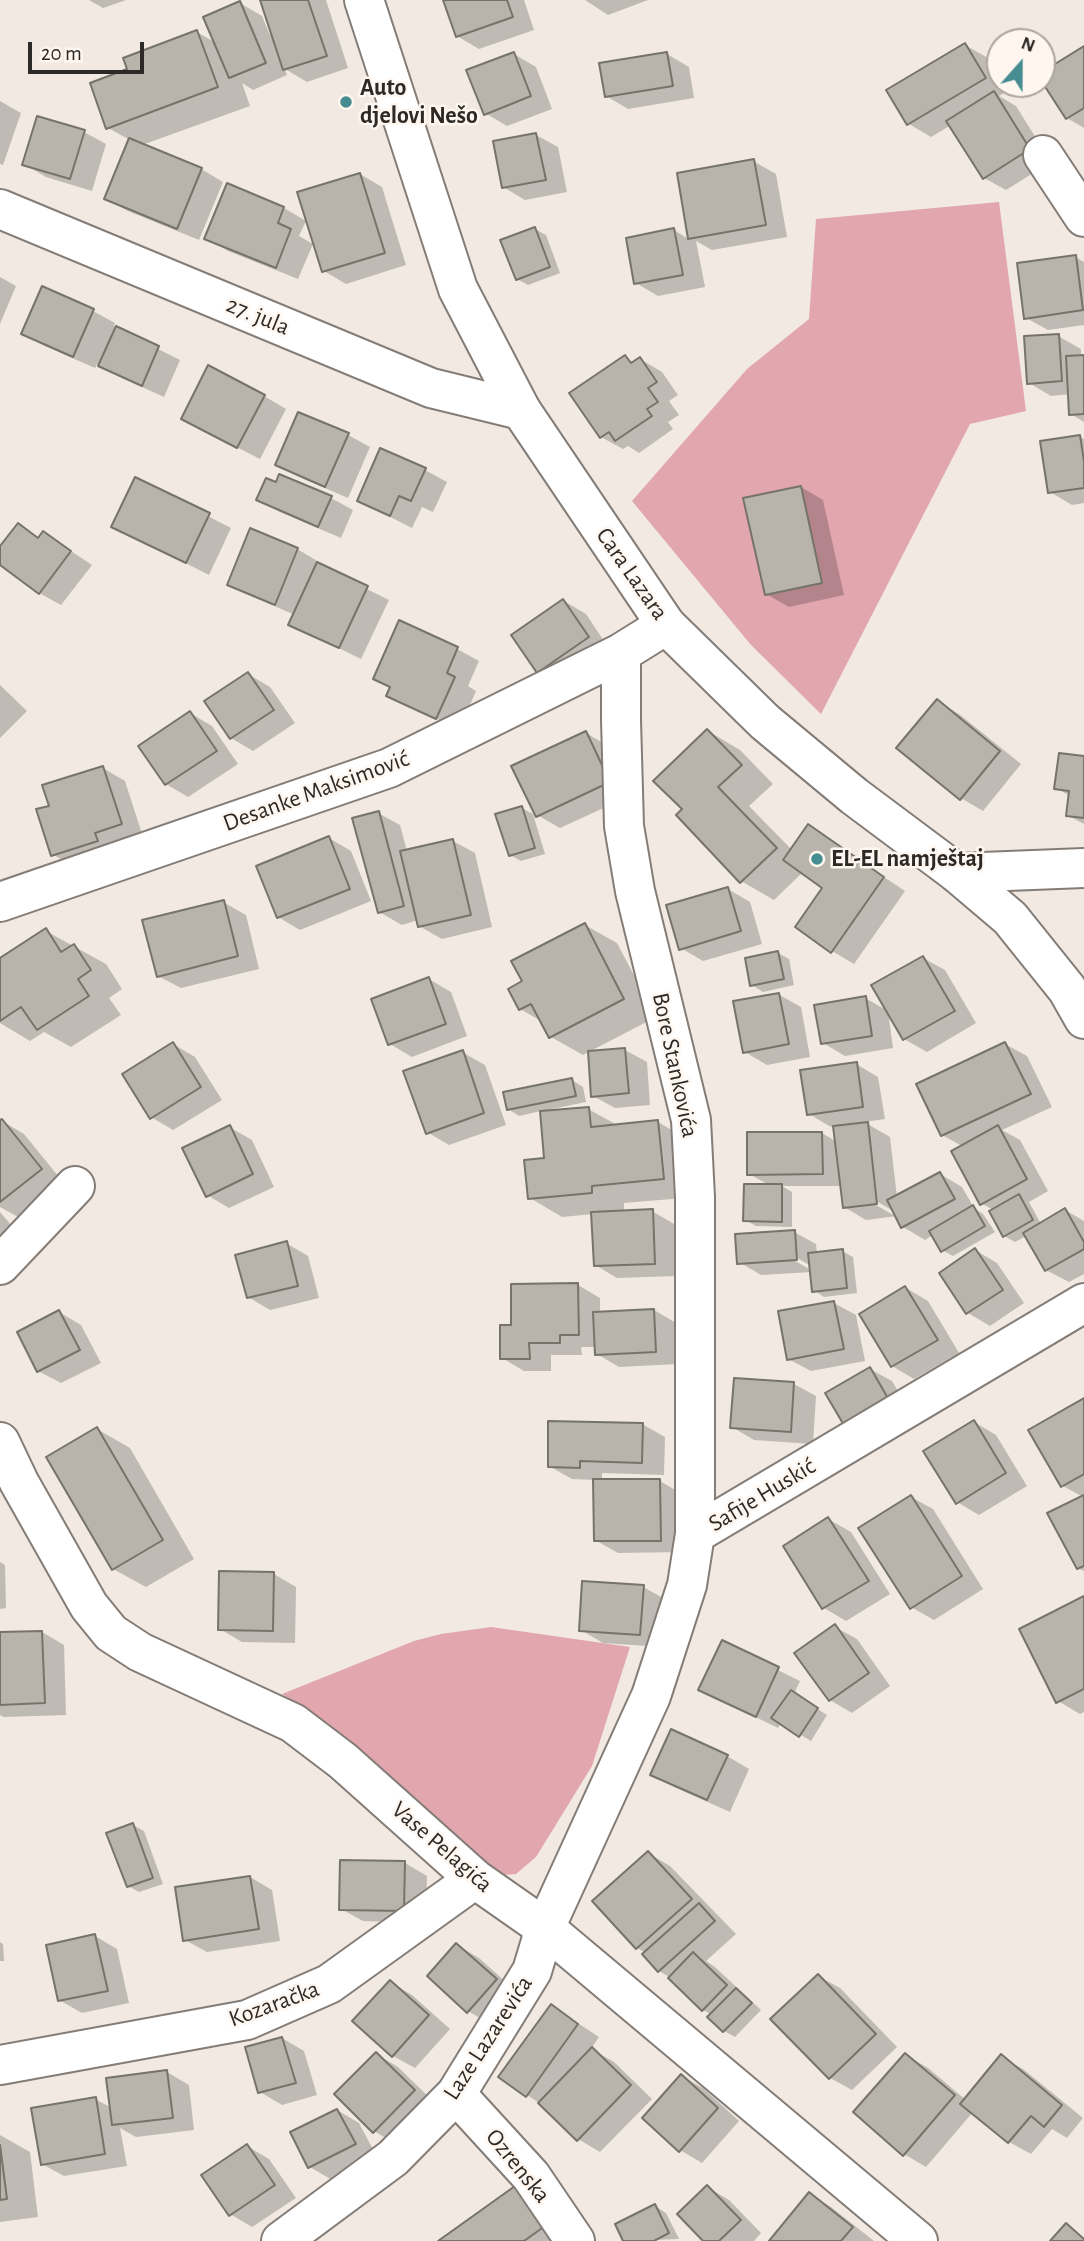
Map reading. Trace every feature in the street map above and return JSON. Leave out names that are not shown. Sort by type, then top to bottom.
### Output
[{"type":"street","name":"Cara Lazara","points":[[364,0],[458,289],[521,410],[666,625],[765,722],[854,796],[957,873],[1010,918],[1067,989],[1084,1018]]},
{"type":"street","points":[[1043,155],[1084,217]]},
{"type":"street","name":"27. jula","points":[[0,209],[431,388],[521,410]]},
{"type":"street","points":[[621,653],[666,625]]},
{"type":"street","name":"Desanke Maksimović","points":[[0,902],[389,768],[621,653]]},
{"type":"street","name":"Bore Stankovića","points":[[621,653],[624,826],[635,891],[691,1120],[695,1197],[695,1534]]},
{"type":"street","points":[[957,873],[1084,868]]},
{"type":"street","points":[[0,1265],[75,1186]]},
{"type":"street","name":"Safije Huskić","points":[[545,1928],[651,1696],[687,1585],[695,1534],[1084,1303]]},
{"type":"street","name":"Vase Pelagića","points":[[0,1442],[9,1482],[89,1606],[111,1633],[140,1652],[293,1723],[343,1760],[475,1879],[545,1928],[918,2241]]},
{"type":"street","name":"Kozaračka","points":[[0,2065],[247,2020],[329,1984],[475,1879]]},
{"type":"street","name":"Laze Lazarevića","points":[[281,2241],[393,2158],[456,2094],[532,1971],[545,1928]]},
{"type":"street","name":"Ozrenska","points":[[456,2094],[531,2176],[575,2241]]},
{"type":"shaded area","points":[[999,202],[1026,411],[970,424],[821,714],[751,645],[632,501],[747,369],[809,319],[816,219]]},
{"type":"shaded area","points":[[491,1627],[630,1647],[592,1766],[536,1857],[516,1874],[503,1875],[486,1865],[328,1726],[282,1694],[414,1641]]},
{"type":"building","points":[[260,0],[308,0],[327,56],[283,70]]},
{"type":"building","points":[[443,0],[507,0],[513,17],[456,37]]},
{"type":"building","points":[[240,1],[266,63],[229,78],[203,17]]},
{"type":"building","points":[[197,30],[218,87],[106,129],[90,83],[127,69],[123,58]]},
{"type":"building","points":[[965,43],[986,78],[907,125],[886,90]]},
{"type":"building","points":[[1084,46],[1084,108],[1066,119],[1052,98],[1056,98],[1056,63]]},
{"type":"building","points":[[514,52],[531,96],[484,115],[466,70]]},
{"type":"building","points":[[667,52],[673,86],[605,97],[599,63]]},
{"type":"building","points":[[986,96],[998,98],[1030,149],[983,179],[946,121]]},
{"type":"building","points":[[37,116],[85,130],[70,179],[22,165]]},
{"type":"building","points":[[536,133],[546,180],[502,188],[493,141]]},
{"type":"building","points":[[129,138],[202,168],[177,229],[104,199]]},
{"type":"building","points":[[754,159],[766,225],[688,239],[677,173]]},
{"type":"building","points":[[360,173],[385,253],[322,272],[297,192]]},
{"type":"building","points":[[227,183],[284,207],[278,223],[291,229],[276,268],[204,239]]},
{"type":"building","points":[[535,227],[550,267],[516,280],[500,240]]},
{"type":"building","points":[[674,228],[683,275],[634,284],[626,238]]},
{"type":"building","points":[[1076,255],[1083,310],[1024,319],[1017,263]]},
{"type":"building","points":[[42,286],[94,309],[73,357],[21,334]]},
{"type":"building","points":[[116,326],[159,346],[142,386],[98,366]]},
{"type":"building","points":[[1059,334],[1062,381],[1027,384],[1024,336]]},
{"type":"building","points":[[625,355],[631,363],[640,357],[657,382],[648,388],[658,402],[647,409],[652,416],[615,441],[609,432],[600,438],[569,393]]},
{"type":"building","points":[[1084,355],[1084,414],[1069,415],[1066,356]]},
{"type":"building","points":[[208,365],[265,395],[237,448],[181,419]]},
{"type":"building","points":[[298,412],[349,433],[325,487],[275,465]]},
{"type":"building","points":[[1080,435],[1084,488],[1048,493],[1040,441]]},
{"type":"building","points":[[380,448],[426,468],[411,501],[399,496],[390,516],[357,501]]},
{"type":"building","points":[[279,474],[332,496],[318,527],[256,500],[266,478],[276,482]]},
{"type":"building","points":[[135,477],[210,513],[186,563],[111,527]]},
{"type":"building","points":[[801,486],[822,583],[765,595],[743,498]]},
{"type":"building","points":[[18,523],[38,538],[43,531],[71,551],[39,594],[0,565],[0,546]]},
{"type":"building","points":[[250,528],[298,548],[275,605],[227,585]]},
{"type":"building","points":[[317,562],[368,586],[339,648],[288,625]]},
{"type":"building","points":[[563,599],[589,637],[537,673],[511,635]]},
{"type":"building","points":[[399,620],[458,647],[447,673],[455,677],[436,719],[386,696],[390,687],[373,679]]},
{"type":"building","points":[[248,672],[274,710],[230,739],[204,701]]},
{"type":"building","points":[[937,699],[1000,751],[960,800],[896,748]]},
{"type":"building","points":[[190,711],[217,751],[165,785],[138,746]]},
{"type":"building","points":[[707,729],[742,765],[718,787],[777,848],[740,883],[676,815],[682,809],[653,781]]},
{"type":"building","points":[[586,731],[610,782],[536,817],[511,766]]},
{"type":"building","points":[[1059,753],[1084,756],[1084,818],[1066,816],[1069,791],[1054,789]]},
{"type":"building","points":[[103,766],[122,824],[95,833],[98,841],[51,856],[36,809],[49,806],[42,785]]},
{"type":"building","points":[[522,806],[535,848],[509,856],[495,814]]},
{"type":"building","points":[[379,811],[404,906],[378,913],[352,818]]},
{"type":"building","points":[[808,824],[884,877],[831,953],[795,927],[822,888],[783,860]]},
{"type":"building","points":[[329,836],[350,889],[277,918],[256,866]]},
{"type":"building","points":[[453,839],[471,915],[418,927],[400,851]]},
{"type":"building","points":[[728,887],[741,931],[679,950],[666,905]]},
{"type":"building","points":[[224,900],[238,956],[157,977],[142,920]]},
{"type":"building","points":[[585,923],[624,999],[549,1038],[531,1004],[519,1010],[508,989],[522,981],[511,961]]},
{"type":"building","points":[[46,928],[61,952],[74,944],[91,970],[78,979],[89,996],[37,1030],[21,1007],[0,1021],[0,958]]},
{"type":"building","points":[[778,951],[784,979],[750,986],[745,958]]},
{"type":"building","points":[[923,956],[955,1011],[903,1040],[871,985]]},
{"type":"building","points":[[429,977],[446,1024],[388,1045],[371,999]]},
{"type":"building","points":[[779,993],[789,1044],[743,1053],[733,1001]]},
{"type":"building","points":[[866,996],[872,1036],[821,1044],[814,1005]]},
{"type":"building","points":[[173,1042],[201,1087],[150,1119],[122,1074]]},
{"type":"building","points":[[1005,1042],[1031,1094],[941,1136],[916,1084]]},
{"type":"building","points":[[625,1048],[629,1093],[591,1097],[588,1051]]},
{"type":"building","points":[[463,1050],[484,1113],[426,1134],[403,1071]]},
{"type":"building","points":[[857,1062],[863,1107],[807,1115],[800,1070]]},
{"type":"building","points":[[572,1078],[576,1096],[507,1110],[503,1092]]},
{"type":"building","points":[[589,1107],[591,1127],[658,1120],[664,1179],[592,1186],[592,1193],[528,1199],[524,1160],[544,1158],[540,1111]]},
{"type":"building","points":[[2,1119],[42,1169],[0,1202],[0,1120]]},
{"type":"building","points":[[868,1122],[877,1204],[843,1208],[833,1126]]},
{"type":"building","points":[[230,1125],[253,1174],[206,1197],[182,1148]]},
{"type":"building","points":[[998,1125],[1027,1179],[980,1205],[951,1151]]},
{"type":"building","points":[[747,1132],[822,1132],[823,1174],[747,1175]]},
{"type":"building","points":[[940,1172],[955,1199],[901,1228],[887,1200]]},
{"type":"building","points":[[744,1184],[782,1184],[782,1222],[743,1221]]},
{"type":"building","points":[[1019,1194],[1033,1220],[1003,1237],[989,1211]]},
{"type":"building","points":[[973,1205],[985,1226],[941,1252],[929,1231]]},
{"type":"building","points":[[1065,1208],[1084,1242],[1084,1249],[1045,1271],[1023,1233]]},
{"type":"building","points":[[653,1209],[655,1264],[594,1266],[591,1212]]},
{"type":"building","points":[[795,1230],[797,1260],[737,1264],[735,1234]]},
{"type":"building","points":[[287,1241],[298,1286],[247,1298],[235,1255]]},
{"type":"building","points":[[975,1248],[1003,1290],[966,1314],[939,1273]]},
{"type":"building","points":[[843,1249],[847,1288],[812,1292],[808,1253]]},
{"type":"building","points":[[578,1283],[579,1335],[560,1335],[560,1343],[529,1343],[530,1359],[500,1359],[500,1325],[511,1325],[511,1284]]},
{"type":"building","points":[[905,1286],[938,1340],[891,1367],[859,1314]]},
{"type":"building","points":[[834,1301],[844,1349],[787,1360],[778,1311]]},
{"type":"building","points":[[654,1309],[656,1352],[595,1355],[593,1312]]},
{"type":"building","points":[[59,1310],[80,1350],[37,1372],[17,1332]]},
{"type":"building","points":[[870,1367],[889,1400],[845,1427],[825,1393]]},
{"type":"building","points":[[734,1378],[794,1382],[791,1432],[730,1428]]},
{"type":"building","points":[[1084,1398],[1084,1474],[1061,1487],[1028,1430]]},
{"type":"building","points":[[974,1420],[1006,1473],[956,1504],[923,1451]]},
{"type":"building","points":[[548,1421],[643,1423],[642,1463],[580,1461],[580,1468],[548,1467]]},
{"type":"building","points":[[97,1427],[163,1540],[112,1570],[46,1457]]},
{"type":"building","points":[[593,1479],[660,1479],[661,1541],[594,1541]]},
{"type":"building","points":[[911,1495],[962,1576],[910,1609],[858,1528]]},
{"type":"building","points":[[1084,1495],[1084,1566],[1077,1569],[1047,1513]]},
{"type":"building","points":[[828,1517],[869,1581],[822,1609],[783,1546]]},
{"type":"building","points":[[219,1571],[274,1572],[273,1631],[218,1630]]},
{"type":"building","points":[[582,1581],[644,1585],[640,1635],[579,1631]]},
{"type":"building","points":[[1084,1596],[1084,1689],[1056,1703],[1019,1629]]},
{"type":"building","points":[[835,1624],[869,1673],[829,1701],[794,1653]]},
{"type":"building","points":[[42,1631],[45,1703],[0,1705],[0,1632]]},
{"type":"building","points":[[722,1640],[779,1667],[756,1717],[698,1690]]},
{"type":"building","points":[[791,1690],[818,1708],[799,1737],[771,1718]]},
{"type":"building","points":[[671,1729],[728,1755],[707,1800],[650,1775]]},
{"type":"building","points":[[133,1823],[153,1878],[127,1887],[106,1833]]},
{"type":"building","points":[[648,1851],[692,1899],[636,1949],[592,1901]]},
{"type":"building","points":[[340,1860],[405,1861],[404,1911],[339,1910]]},
{"type":"building","points":[[250,1876],[259,1929],[183,1941],[175,1887]]},
{"type":"building","points":[[699,1903],[715,1921],[658,1972],[642,1954]]},
{"type":"building","points":[[95,1934],[108,1991],[58,2001],[46,1945]]},
{"type":"building","points":[[456,1943],[497,1979],[467,2013],[427,1976]]},
{"type":"building","points":[[693,1952],[727,1985],[702,2011],[668,1978]]},
{"type":"building","points":[[818,1974],[876,2034],[829,2079],[770,2019]]},
{"type":"building","points":[[390,1980],[429,2015],[392,2057],[352,2021]]},
{"type":"building","points":[[736,1988],[752,2003],[723,2032],[707,2017]]},
{"type":"building","points":[[551,2004],[578,2024],[526,2097],[498,2077]]},
{"type":"building","points":[[282,2037],[296,2083],[258,2093],[245,2047]]},
{"type":"building","points":[[592,2047],[631,2085],[577,2141],[538,2103]]},
{"type":"building","points":[[376,2052],[415,2090],[373,2133],[334,2094]]},
{"type":"building","points":[[905,2053],[955,2095],[903,2156],[853,2112]]},
{"type":"building","points":[[1001,2054],[1062,2105],[1044,2127],[1031,2116],[1008,2143],[960,2104]]},
{"type":"building","points":[[167,2070],[173,2118],[112,2125],[106,2078]]},
{"type":"building","points":[[681,2074],[718,2108],[679,2152],[642,2118]]},
{"type":"building","points":[[96,2097],[105,2154],[41,2165],[31,2108]]},
{"type":"building","points":[[337,2109],[356,2144],[308,2168],[290,2132]]},
{"type":"building","points":[[247,2144],[275,2185],[229,2216],[201,2175]]},
{"type":"building","points":[[0,2145],[7,2199],[0,2200]]},
{"type":"building","points":[[707,2185],[741,2220],[719,2241],[703,2241],[677,2214]]},
{"type":"building","points":[[515,2186],[545,2226],[524,2241],[438,2241]]},
{"type":"building","points":[[809,2192],[853,2227],[841,2241],[769,2241]]},
{"type":"building","points":[[655,2204],[669,2233],[654,2241],[623,2241],[615,2224]]},
{"type":"building","points":[[1066,2223],[1084,2239],[1084,2241],[1050,2241]]},
{"type":"place","name":"Auto djelovi Nešo","points":[[346,102]]},
{"type":"place","name":"EL-EL namještaj","points":[[817,859]]}]
